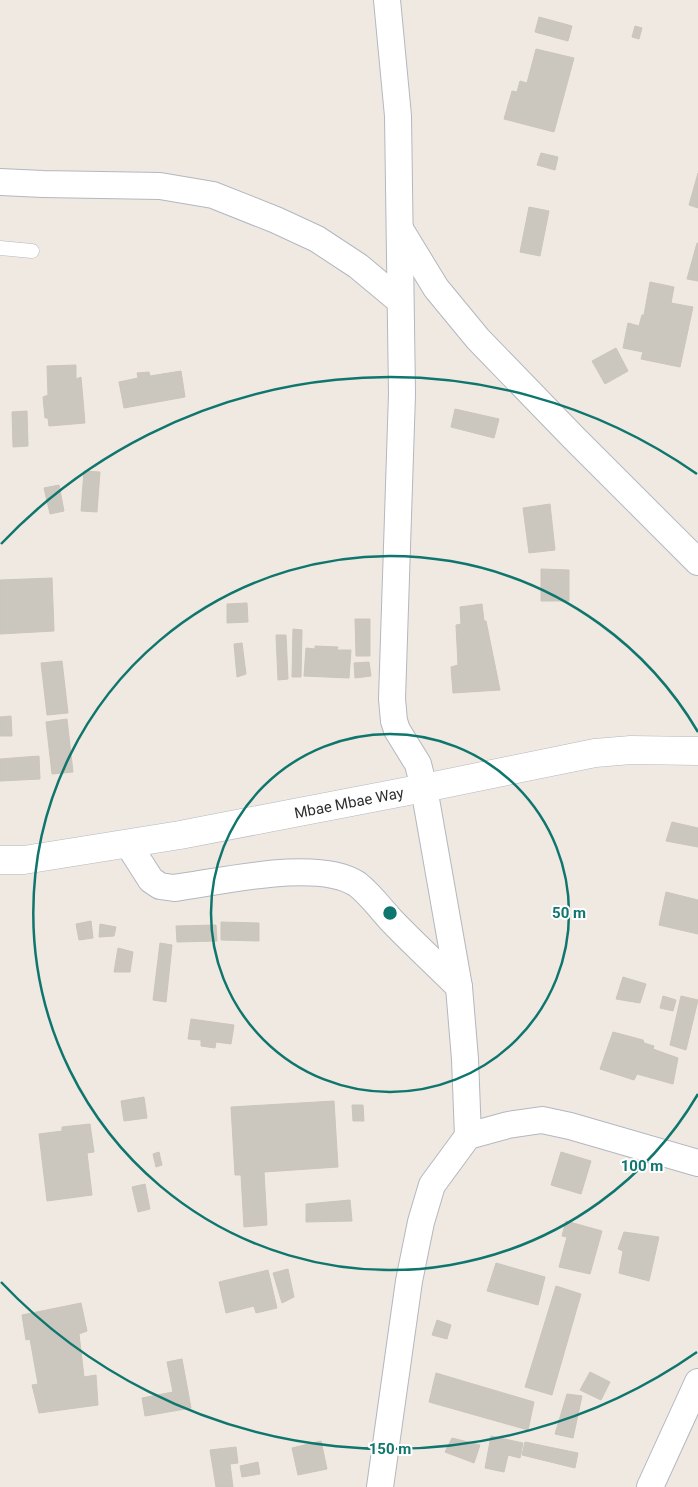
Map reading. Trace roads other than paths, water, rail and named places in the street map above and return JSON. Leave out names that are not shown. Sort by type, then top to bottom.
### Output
[{"type":"street","points":[[387,0],[398,116],[402,394],[392,699],[394,721],[397,730],[418,764],[424,788],[459,987],[465,1059],[468,1136]]},
{"type":"street","points":[[0,182],[160,186],[213,195],[276,220],[317,240],[358,266],[400,301]]},
{"type":"street","points":[[399,229],[436,288],[478,339],[698,562]]},
{"type":"street","name":"Mbae Mbae Way","points":[[0,860],[24,860],[180,835],[594,753],[630,750],[698,751]]},
{"type":"street","points":[[128,844],[151,880],[160,886],[174,888],[276,874],[305,872],[328,873],[345,878],[357,884],[370,896],[392,921],[459,987]]},
{"type":"street","points":[[380,1487],[409,1281],[421,1222],[432,1184],[468,1136],[508,1125],[542,1120],[570,1126],[698,1163]]},
{"type":"street","points":[[650,1487],[698,1382]]},
{"type":"lane","points":[[0,248],[32,252]]}]
